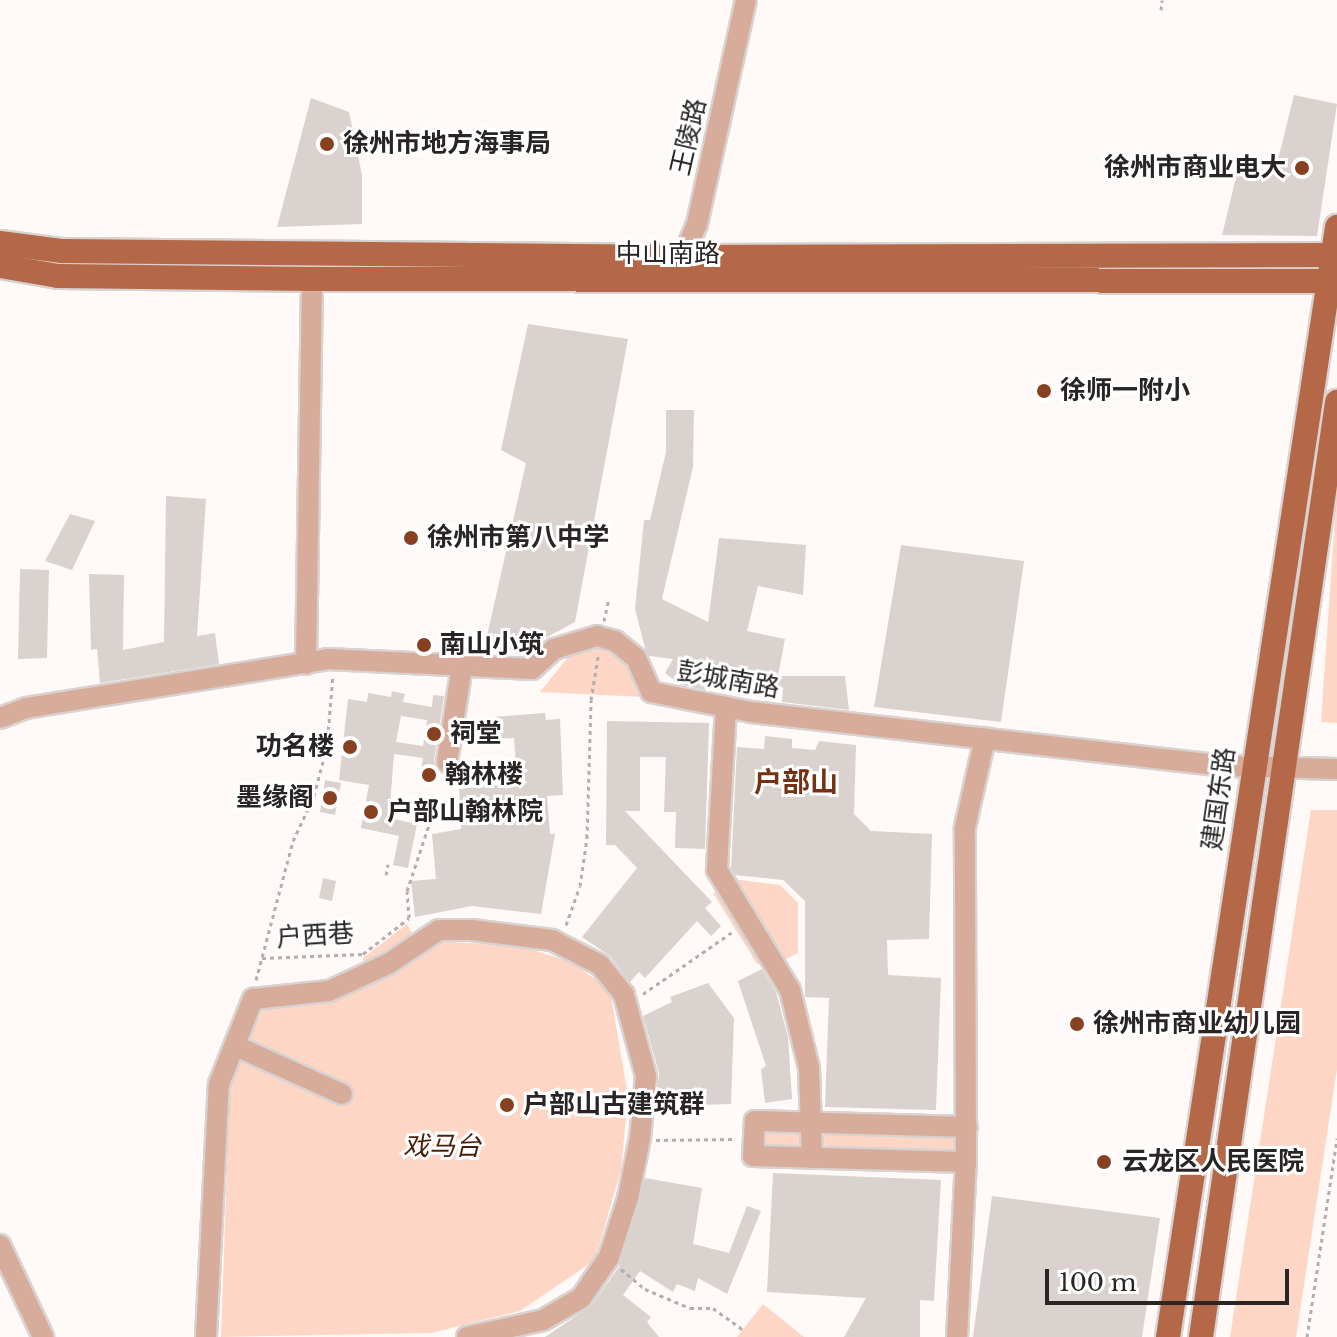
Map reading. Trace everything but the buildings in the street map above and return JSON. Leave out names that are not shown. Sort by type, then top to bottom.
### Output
[{"type":"main road","name":"建国东路","points":[[1168,1337],[1252,766],[1337,227]]},
{"type":"main road","name":"中山南路","points":[[0,243],[62,251],[1332,268]]},
{"type":"main road","name":"中山南路","points":[[0,266],[58,276],[674,282],[1332,268]]},
{"type":"main road","points":[[1201,1337],[1337,402]]},
{"type":"street","name":"王陵路","points":[[674,282],[697,224],[746,0]]},
{"type":"street","points":[[306,664],[312,279]]},
{"type":"street","points":[[0,718],[26,708],[331,659],[532,669],[554,649],[580,637],[602,637]]},
{"type":"street","name":"彭城南路","points":[[602,637],[636,658],[651,692],[726,707],[928,733],[1252,766],[1337,769]]},
{"type":"street","points":[[447,762],[462,666]]},
{"type":"street","points":[[726,707],[717,870],[790,990],[809,1068],[812,1158]]},
{"type":"street","points":[[957,1337],[967,1127],[965,827],[985,738]]},
{"type":"street","points":[[206,1337],[219,1084],[238,1047],[253,999],[329,991],[388,964],[439,930],[471,930],[559,944],[600,965],[627,1005],[646,1076],[640,1138],[609,1257],[581,1298],[517,1332],[467,1337]]},
{"type":"street","points":[[238,1047],[342,1094]]},
{"type":"street","points":[[966,1162],[753,1156],[755,1121],[967,1127]]},
{"type":"street","points":[[0,1245],[43,1337]]},
{"type":"path","points":[[1161,10],[1162,0]]},
{"type":"path","points":[[559,944],[580,886],[587,838],[591,700],[609,598]]},
{"type":"path","points":[[253,999],[293,841],[314,796],[327,746],[331,659]]},
{"type":"path","name":"户西巷","points":[[261,958],[363,954],[409,918],[407,891],[429,825]]},
{"type":"path","points":[[386,875],[388,864]]},
{"type":"path","points":[[627,1005],[738,928]]},
{"type":"path","points":[[1307,1337],[1337,1138]]},
{"type":"path","points":[[666,1141],[719,1139]]},
{"type":"path","points":[[609,1257],[645,1289],[690,1308],[713,1308],[743,1330]]},
{"type":"green space","points":[[1337,487],[1337,723],[1321,722]]},
{"type":"green space","points":[[602,648],[629,661],[645,697],[540,692],[573,651]]},
{"type":"green space","points":[[1311,810],[1337,810],[1337,1069],[1296,1337],[1230,1337]]},
{"type":"green space","points":[[732,879],[780,885],[798,903],[798,953],[773,965],[770,960],[757,964],[713,893]]},
{"type":"green space","points":[[407,924],[416,941],[366,970],[363,958]]},
{"type":"green space","name":"戏马台","points":[[436,941],[520,946],[571,962],[610,990],[628,1096],[621,1170],[595,1260],[520,1311],[431,1333],[221,1337],[230,1080],[267,1001],[329,1000],[399,971]]},
{"type":"green space","points":[[755,1121],[961,1127],[959,1162],[753,1156]]},
{"type":"green space","points":[[763,1304],[804,1337],[737,1337]]},
{"type":"place","name":"徐州市地方海事局","points":[[327,144]]},
{"type":"place","name":"徐州市商业电大","points":[[1302,168]]},
{"type":"place","name":"徐师一附小","points":[[1044,391]]},
{"type":"place","name":"徐州市第八中学","points":[[411,538]]},
{"type":"place","name":"南山小筑","points":[[424,645]]},
{"type":"place","name":"祠堂","points":[[434,734]]},
{"type":"place","name":"功名楼","points":[[350,747]]},
{"type":"place","name":"翰林楼","points":[[429,775]]},
{"type":"place","name":"墨缘阁","points":[[330,798]]},
{"type":"place","name":"户部山翰林院","points":[[371,812]]},
{"type":"place","name":"徐州市商业幼儿园","points":[[1077,1024]]},
{"type":"place","name":"户部山古建筑群","points":[[507,1105]]},
{"type":"place","name":"云龙区人民医院","points":[[1104,1162]]},
{"type":"district","name":"户部山","points":[[796,783]]}]
